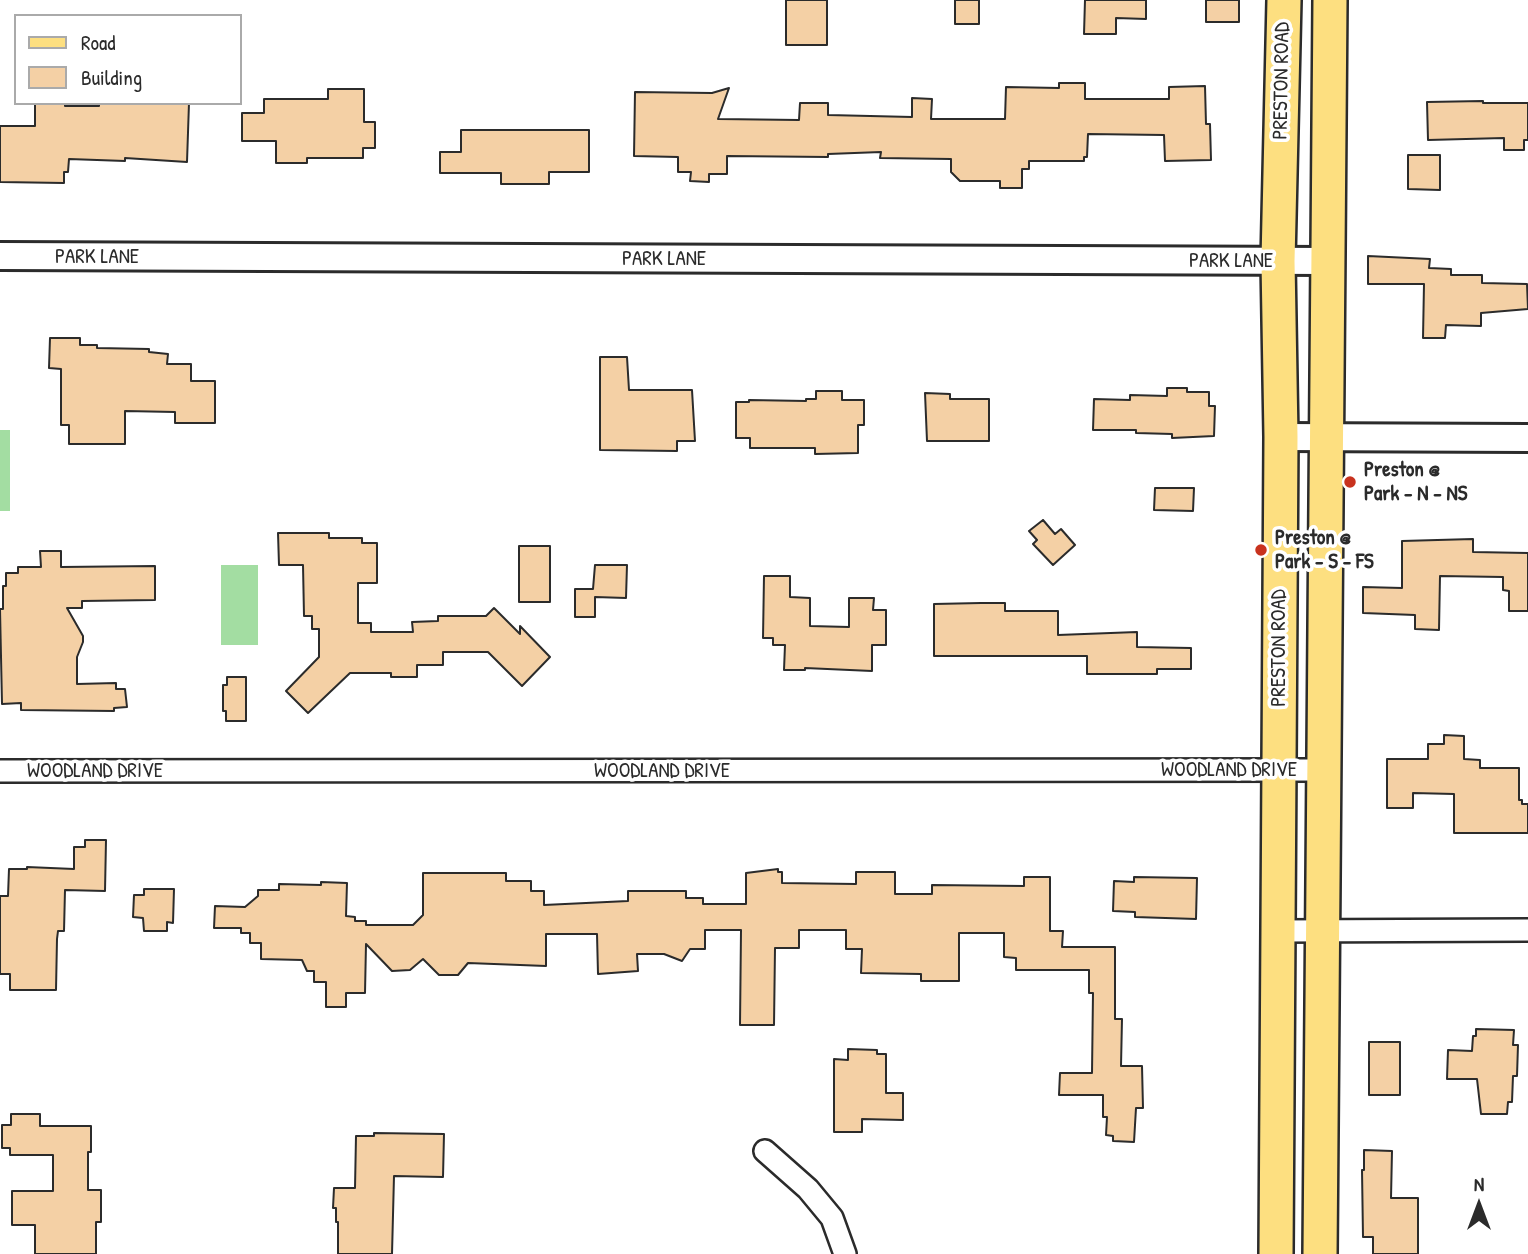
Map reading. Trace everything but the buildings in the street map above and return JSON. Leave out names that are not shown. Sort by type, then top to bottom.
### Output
[{"type":"main road","name":"PRESTON ROAD","points":[[1276,1254],[1281,437],[1278,261],[1284,0]]},
{"type":"main road","points":[[1320,1254],[1330,0]]},
{"type":"street","name":"PARK LANE","points":[[0,256],[1328,261]]},
{"type":"street","points":[[1281,437],[1528,438]]},
{"type":"street","name":"WOODLAND DRIVE","points":[[0,771],[1324,770]]},
{"type":"street","points":[[1280,931],[1528,930]]},
{"type":"street","points":[[765,1151],[808,1189],[832,1218],[845,1254]]},
{"type":"green space","points":[[0,430],[10,430],[10,511],[0,511]]},
{"type":"green space","points":[[221,565],[258,565],[258,645],[221,645]]},
{"type":"place","name":"Preston @ Park - N - NS","points":[[1350,482]]},
{"type":"place","name":"Preston @ Park - S - FS","points":[[1261,550]]}]
